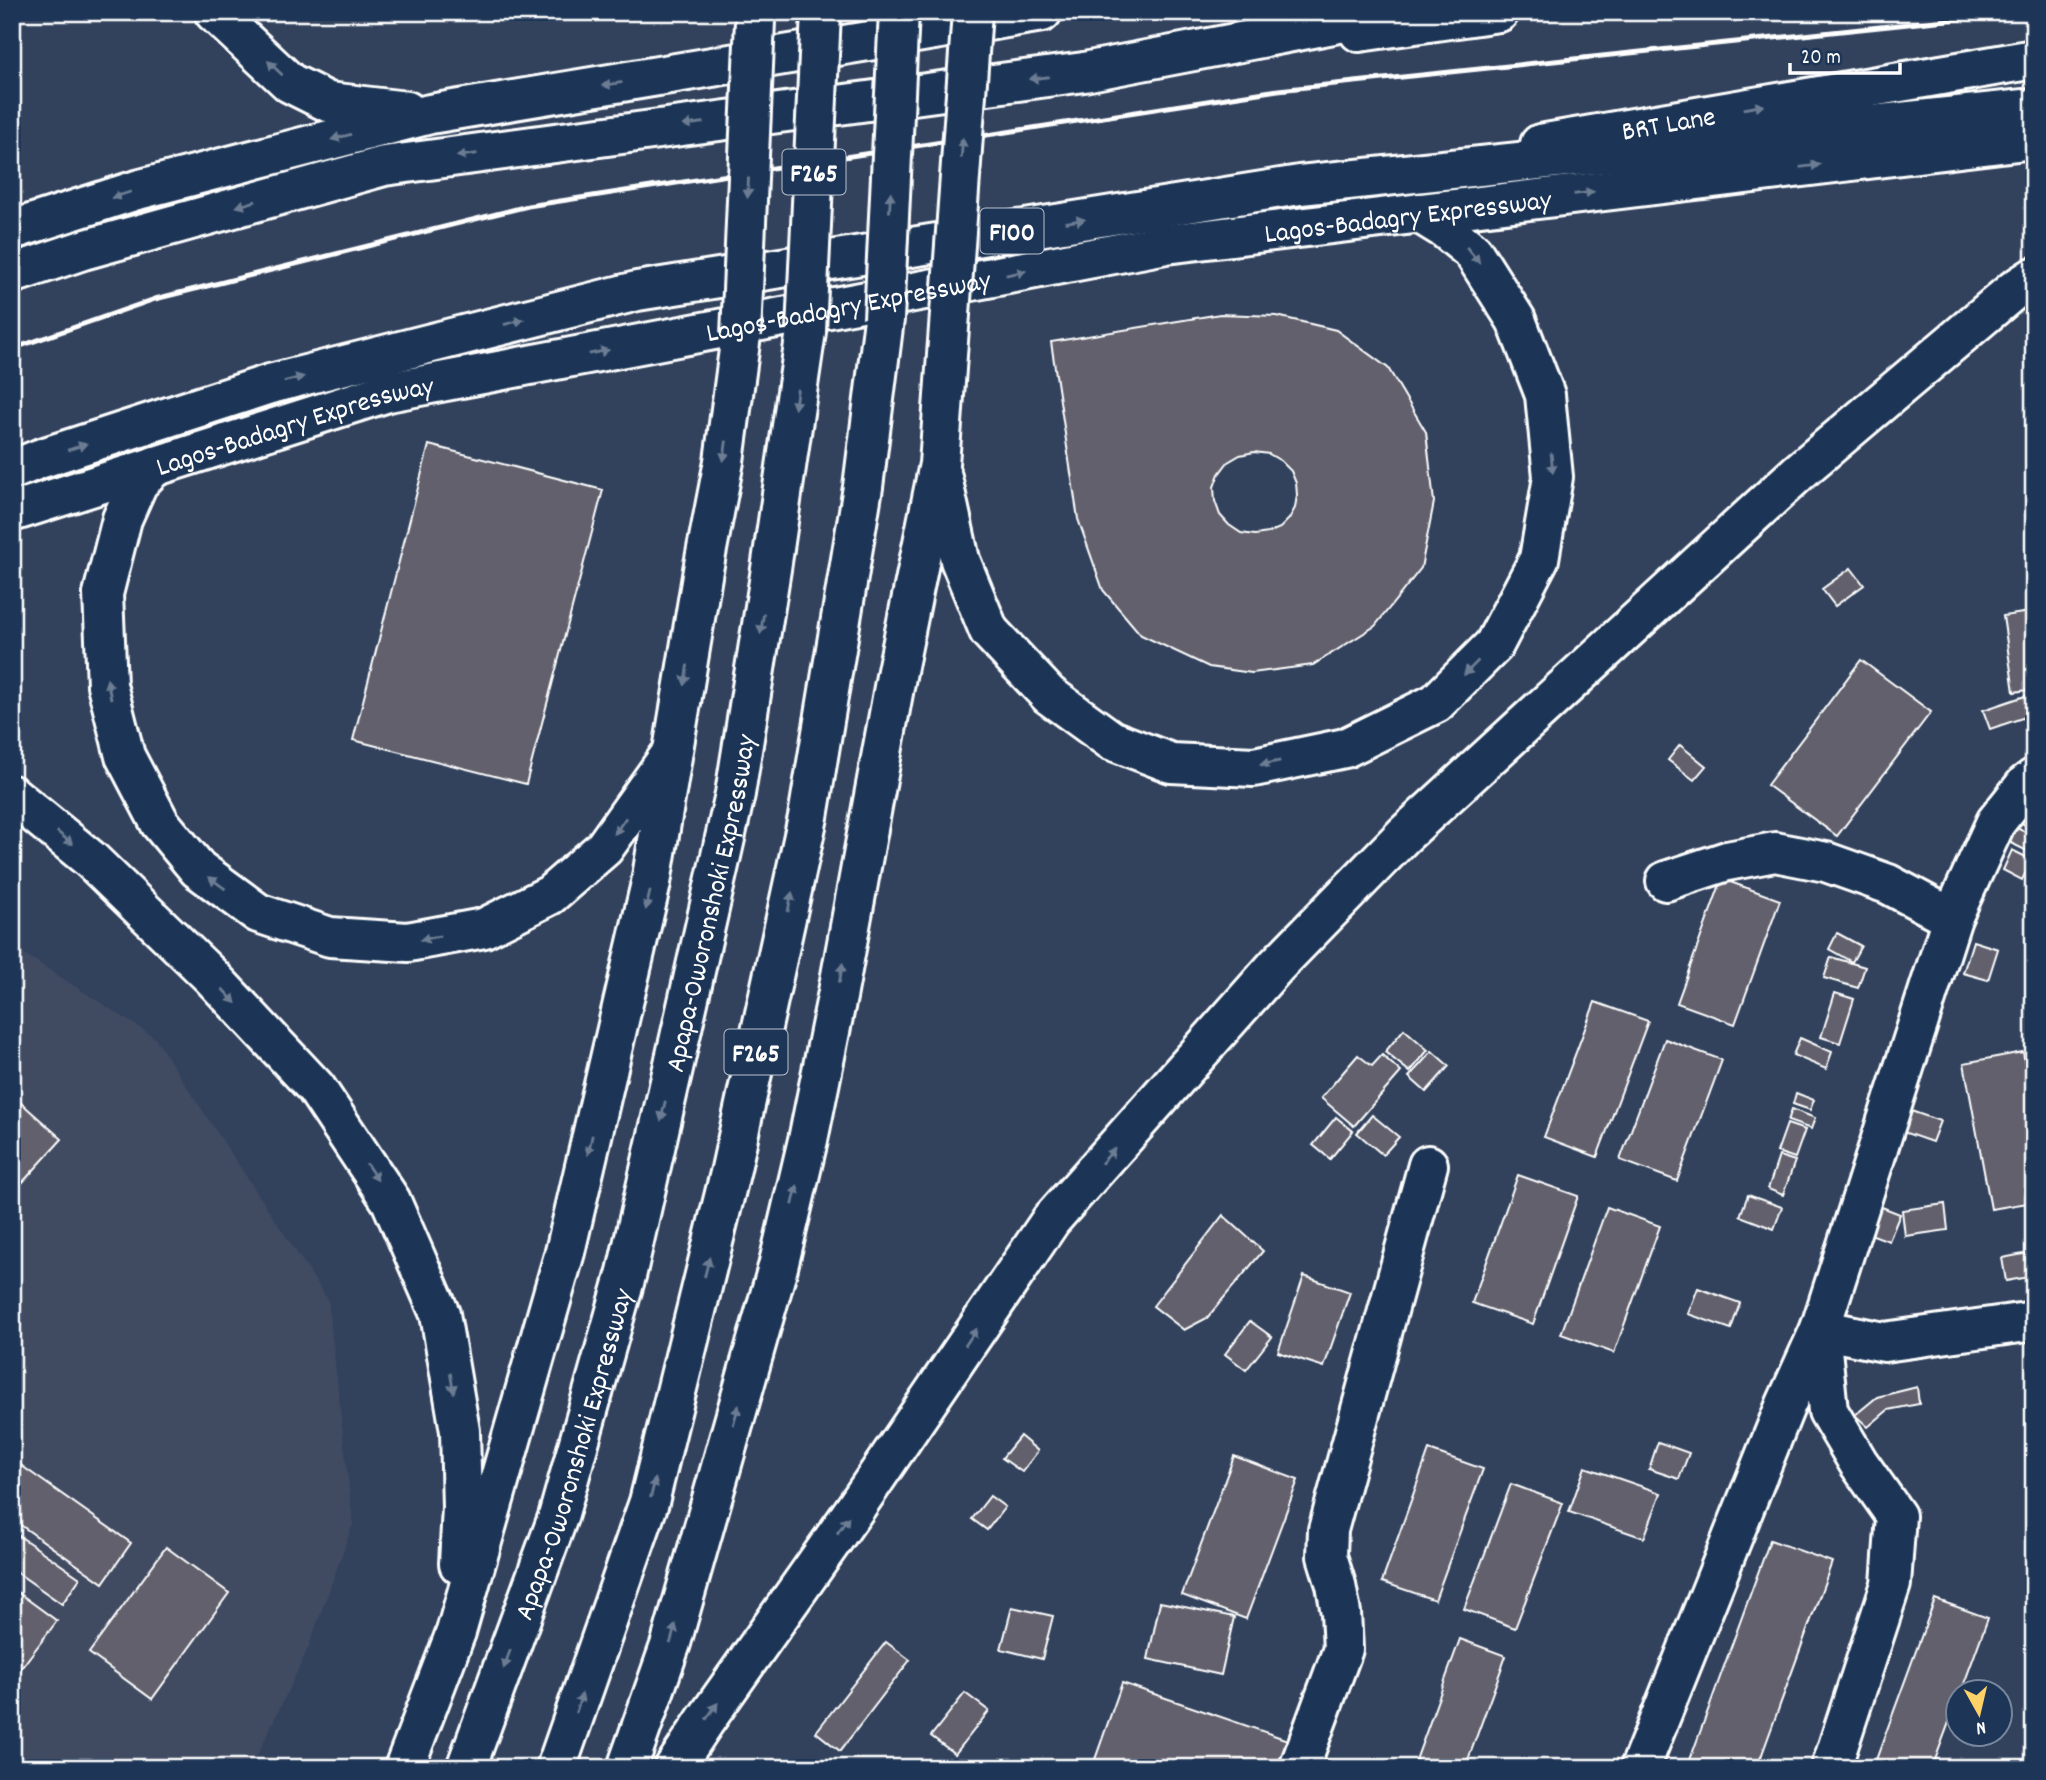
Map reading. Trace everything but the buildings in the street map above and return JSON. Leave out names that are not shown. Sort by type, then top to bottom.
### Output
[{"type":"main road","points":[[214,12],[290,83],[328,102],[430,114]]},
{"type":"main road","name":"F265","points":[[556,1768],[649,1502],[731,1169],[808,817],[863,486],[884,319],[899,12]]},
{"type":"main road","points":[[627,1768],[671,1643],[781,1255],[808,1140],[835,1005],[897,671],[939,464],[972,12]]},
{"type":"main road","points":[[12,230],[137,190],[430,114],[1042,12]]},
{"type":"main road","points":[[1084,72],[1396,12]]},
{"type":"main road","points":[[12,274],[83,250],[384,166],[1084,72],[1499,12]]},
{"type":"main road","name":"Apapa-Oworonshoki Expressway","points":[[466,1768],[558,1517],[627,1272],[735,794],[806,331],[821,13]]},
{"type":"main road","points":[[404,1768],[456,1632],[565,1252],[652,883],[703,570],[724,461],[741,335],[755,17]]},
{"type":"main road","name":"BRT Lane","points":[[1300,185],[2034,59]]},
{"type":"main road","name":"Lagos-Badagry Expressway","points":[[12,470],[38,459],[270,384],[637,291],[1300,185],[2034,107]]},
{"type":"main road","name":"Lagos-Badagry Expressway","points":[[12,512],[388,392],[1166,244],[2034,139]]},
{"type":"main road","points":[[939,464],[960,560],[989,631],[1049,695],[1111,740],[1171,763],[1254,767],[1345,748],[1436,703],[1494,645],[1539,559],[1553,477],[1545,395],[1516,320],[1473,252],[1446,229],[1419,213]]},
{"type":"main road","points":[[674,1768],[1051,1220],[1277,965],[1404,835],[1748,518],[1800,471],[2027,285]]},
{"type":"main road","points":[[155,466],[138,483],[122,519],[103,594],[107,685],[125,756],[160,823],[198,869],[258,913],[330,937],[382,941],[408,942],[484,928],[550,895],[604,848],[674,751]]},
{"type":"main road","points":[[1640,1768],[1786,1404],[1819,1329],[1952,918],[1996,822],[2026,784],[2034,778]]},
{"type":"main road","points":[[12,795],[90,859],[211,976],[316,1088],[391,1201],[440,1314],[460,1431],[462,1507],[456,1632]]},
{"type":"main road","points":[[1666,881],[1727,861],[1775,852],[1826,862],[1888,884],[1952,918]]},
{"type":"main road","points":[[1299,1768],[1343,1649],[1336,1584],[1327,1556],[1328,1530],[1428,1165]]},
{"type":"main road","points":[[1819,1329],[1884,1342],[2034,1321]]},
{"type":"main road","points":[[1819,1329],[1828,1411],[1858,1462],[1896,1516],[1891,1584],[1830,1768]]},
{"type":"shaded area","points":[[12,946],[154,1037],[328,1300],[353,1524],[307,1651],[251,1768],[12,1768]]},
{"type":"railway","points":[[12,349],[155,299],[528,206],[1278,90],[2023,12]]}]
